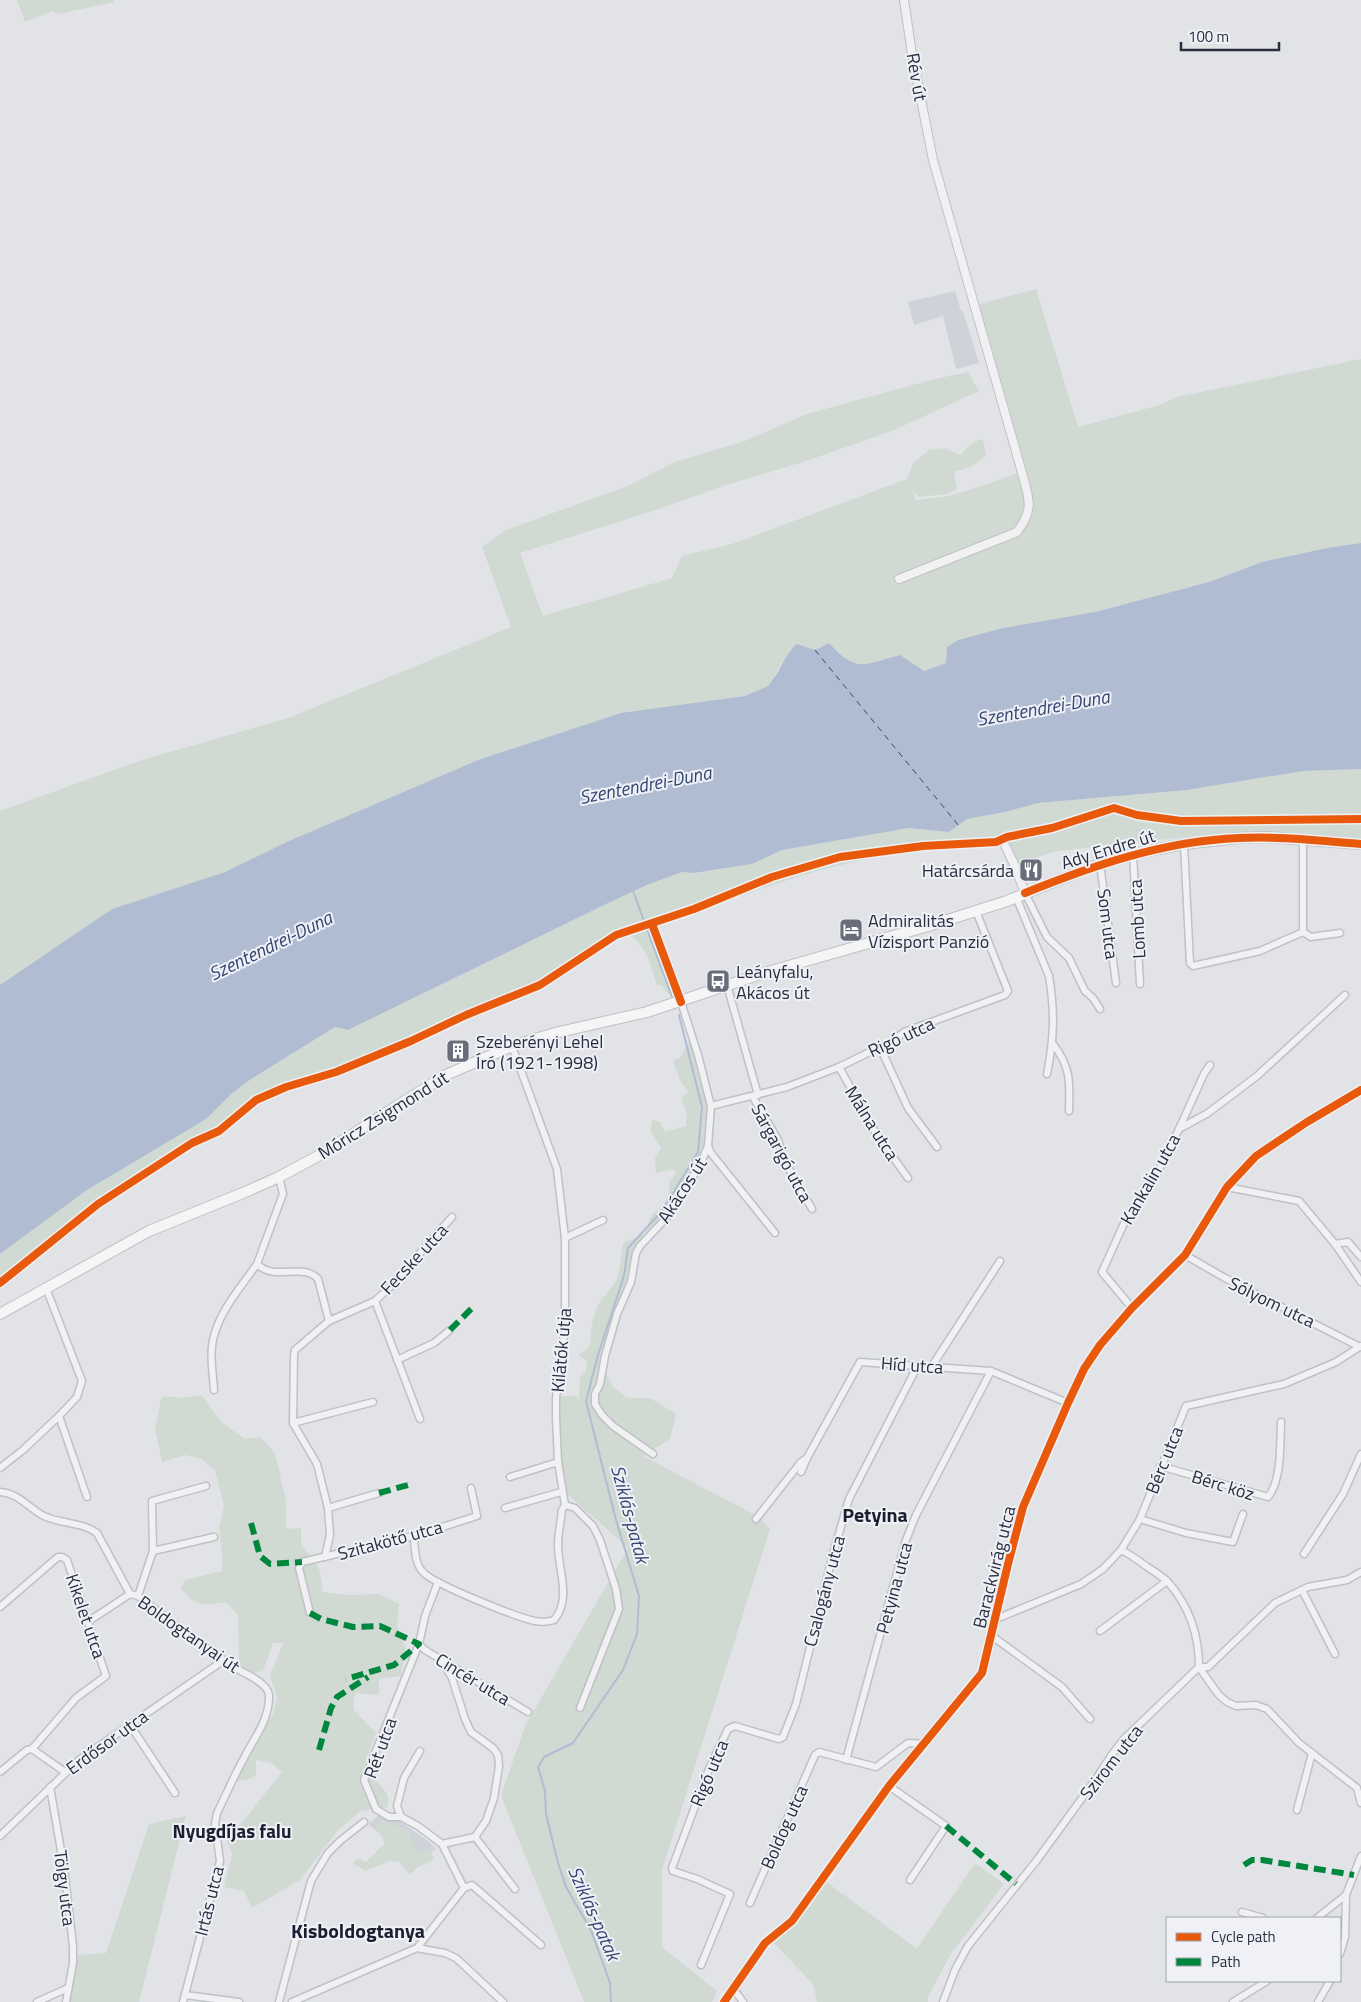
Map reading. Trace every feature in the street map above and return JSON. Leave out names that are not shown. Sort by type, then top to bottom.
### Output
[{"type":"main road","name":"Ady Endre út","points":[[1020,895],[1100,864],[1133,854],[1184,844],[1238,838],[1303,839],[1361,844]]},
{"type":"main road","name":"Móricz Zsigmond út","points":[[0,1314],[148,1231],[243,1194],[279,1177],[318,1156],[446,1075],[512,1046],[681,1002],[764,973],[976,911],[1020,895]]},
{"type":"street","name":"Rév út","points":[[899,578],[1017,532],[1027,519],[1029,507],[1021,469],[932,154],[912,54],[904,0]]},
{"type":"street","points":[[1002,839],[1014,864],[1020,895],[1049,976],[1054,1014],[1053,1044],[1047,1074]]},
{"type":"street","points":[[1303,839],[1303,932]]},
{"type":"street","points":[[1184,844],[1190,963],[1193,966],[1260,951],[1303,932]]},
{"type":"street","name":"Lomb utca","points":[[1133,854],[1140,984]]},
{"type":"street","name":"Som utca","points":[[1100,864],[1116,984]]},
{"type":"street","points":[[1020,895],[1047,937],[1069,958],[1085,991],[1093,998],[1100,1009]]},
{"type":"street","name":"Rigó utca","points":[[711,1106],[787,1087],[839,1067],[880,1048],[892,1042],[904,1032],[1008,993],[976,911]]},
{"type":"street","name":"Akácos út","points":[[652,924],[681,1002],[698,1055],[711,1106],[708,1146],[700,1165],[668,1216],[636,1252],[631,1282],[618,1314],[605,1356],[600,1384],[595,1394],[596,1404],[602,1415],[613,1426],[653,1454]]},
{"type":"street","points":[[1303,932],[1311,936],[1340,932]]},
{"type":"street","name":"Sárgarigó utca","points":[[728,986],[755,1096],[778,1140],[785,1162],[812,1209]]},
{"type":"street","name":"Kankalin utca","points":[[1132,1308],[1102,1272],[1126,1219],[1154,1180],[1179,1129],[1208,1113],[1257,1076],[1345,995]]},
{"type":"street","points":[[1053,1044],[1068,1068],[1069,1111]]},
{"type":"street","name":"Kilátók útja","points":[[512,1046],[557,1169],[565,1238],[565,1326],[556,1398],[558,1462],[561,1492],[565,1505]]},
{"type":"street","points":[[880,1048],[908,1108],[937,1147]]},
{"type":"street","points":[[1179,1129],[1210,1065]]},
{"type":"street","name":"Málna utca","points":[[839,1067],[877,1135],[908,1178]]},
{"type":"street","name":"Barackvirág utca","points":[[724,2002],[765,1943],[792,1921],[889,1786],[982,1674],[1023,1507],[1068,1402],[1084,1369],[1100,1346],[1132,1308],[1185,1255],[1227,1187],[1256,1156],[1270,1145],[1361,1090]]},
{"type":"street","points":[[708,1146],[711,1153],[775,1233]]},
{"type":"street","points":[[214,1390],[212,1353],[214,1337],[222,1315],[257,1264],[283,1194],[279,1177]]},
{"type":"street","points":[[1227,1187],[1299,1201],[1335,1244],[1361,1282]]},
{"type":"street","name":"Fecske utca","points":[[293,1423],[295,1350],[329,1321],[375,1301],[389,1288],[452,1217]]},
{"type":"street","points":[[565,1238],[603,1220]]},
{"type":"street","points":[[1335,1244],[1348,1242],[1361,1257]]},
{"type":"street","name":"Sólyom utca","points":[[1185,1255],[1225,1278],[1361,1347]]},
{"type":"street","points":[[932,1366],[1000,1261]]},
{"type":"street","points":[[257,1264],[263,1270],[272,1273],[308,1272],[314,1275],[318,1279],[329,1321]]},
{"type":"street","points":[[0,1468],[23,1450],[59,1416],[77,1397],[82,1382],[46,1288]]},
{"type":"street","name":"Fecske utca","points":[[375,1301],[420,1419]]},
{"type":"street","points":[[397,1360],[434,1343],[450,1330]]},
{"type":"street","name":"Bérc utca","points":[[996,1619],[1081,1584],[1102,1569],[1121,1550],[1140,1519],[1186,1406],[1284,1384],[1336,1362],[1361,1347]]},
{"type":"street","name":"Híd utca","points":[[802,1472],[807,1458],[860,1362],[991,1371],[1068,1402]]},
{"type":"street","name":"Csalogány utca","points":[[779,1739],[783,1737],[796,1704],[833,1554],[849,1499],[918,1365]]},
{"type":"street","name":"Petyina utca","points":[[846,1760],[916,1515],[991,1371]]},
{"type":"street","points":[[325,1557],[330,1535],[328,1508],[317,1464],[293,1423],[373,1402]]},
{"type":"street","points":[[59,1416],[87,1497]]},
{"type":"street","name":"Bérc köz","points":[[1160,1466],[1268,1497],[1273,1492],[1276,1482],[1281,1422]]},
{"type":"street","points":[[1304,1554],[1344,1494],[1361,1454]]},
{"type":"street","name":"Híd utca","points":[[756,1519],[801,1462],[807,1458]]},
{"type":"street","points":[[510,1477],[558,1462]]},
{"type":"street","points":[[138,1596],[153,1551],[152,1501],[206,1486]]},
{"type":"street","name":"Szitakötő utca","points":[[310,1613],[299,1568],[302,1562],[414,1536],[477,1516],[471,1488]]},
{"type":"street","name":"Boldogtanyai út","points":[[0,1492],[16,1496],[44,1516],[90,1528],[97,1533],[130,1594],[138,1596],[268,1690]]},
{"type":"street","points":[[505,1508],[561,1492]]},
{"type":"street","points":[[328,1508],[378,1493]]},
{"type":"street","points":[[414,1536],[416,1558],[424,1573],[438,1582],[536,1622],[554,1620],[560,1613],[563,1605],[558,1544],[562,1510],[565,1505],[575,1508],[593,1526],[600,1540],[616,1589],[619,1609],[580,1708]]},
{"type":"street","points":[[1140,1519],[1186,1534],[1233,1542],[1243,1514]]},
{"type":"street","points":[[153,1551],[214,1537]]},
{"type":"street","points":[[1121,1550],[1167,1581],[1188,1613],[1196,1634],[1199,1650],[1199,1667],[1218,1694],[1227,1702],[1236,1706],[1256,1705],[1267,1709],[1290,1735],[1359,1788],[1361,1803]]},
{"type":"street","name":"Kikelet utca","points":[[0,1607],[58,1557],[62,1557],[66,1560],[106,1676],[76,1698],[32,1749]]},
{"type":"street","name":"Szirom utca","points":[[943,2002],[955,1970],[968,1946],[1037,1860],[1124,1740],[1199,1667],[1208,1667],[1275,1603],[1308,1587],[1347,1580],[1361,1572]]},
{"type":"street","points":[[1100,1631],[1167,1581]]},
{"type":"street","name":"Rét utca","points":[[438,1582],[425,1616],[420,1644],[364,1780],[376,1809],[389,1817],[401,1817],[418,1826],[442,1844],[464,1888]]},
{"type":"street","points":[[1302,1590],[1335,1654]]},
{"type":"street","points":[[88,1621],[130,1594]]},
{"type":"street","points":[[992,1636],[1062,1687],[1090,1719]]},
{"type":"street","name":"Cincér utca","points":[[420,1644],[425,1650],[528,1712]]},
{"type":"street","name":"Erdősor utca","points":[[0,1836],[65,1772],[130,1724],[224,1660]]},
{"type":"street","points":[[441,1660],[452,1678],[471,1732],[493,1748],[498,1755],[499,1766],[494,1798],[486,1821],[475,1837],[442,1844]]},
{"type":"street","name":"Irtás utca","points":[[182,2002],[220,1861],[215,1824],[217,1814],[245,1756],[257,1737],[265,1717],[269,1695],[268,1690]]},
{"type":"street","points":[[130,1724],[175,1794]]},
{"type":"street","name":"Rigó utca","points":[[701,1965],[730,1894],[697,1879],[673,1871],[672,1868],[709,1769],[728,1729],[735,1726],[779,1739]]},
{"type":"street","points":[[846,1760],[876,1767],[908,1742],[924,1744]]},
{"type":"street","points":[[0,1772],[27,1750],[32,1749],[65,1772]]},
{"type":"street","points":[[401,1817],[397,1806],[404,1778],[420,1751]]},
{"type":"street","name":"Boldog utca","points":[[750,1903],[815,1755],[819,1752],[846,1760]]},
{"type":"street","points":[[1297,1810],[1312,1753]]},
{"type":"street","points":[[889,1786],[946,1826],[910,1880]]},
{"type":"street","name":"Tölgy utca","points":[[50,1788],[64,1868],[72,1946],[72,1963],[66,2002]]},
{"type":"street","points":[[279,2002],[311,1882],[328,1854],[340,1841],[364,1822]]},
{"type":"street","points":[[475,1837],[515,1889]]},
{"type":"street","points":[[1341,1951],[1346,1938],[1346,1895],[1361,1856]]},
{"type":"street","points":[[292,2002],[417,1948],[464,1888],[472,1885],[541,1945]]},
{"type":"street","points":[[1318,1917],[1346,1895]]},
{"type":"street","points":[[1242,1912],[1260,1917]]},
{"type":"street","points":[[417,1948],[445,1953],[456,1958],[503,2002]]},
{"type":"street","points":[[1233,2002],[1264,1982]]},
{"type":"street","points":[[1318,2002],[1329,1982]]},
{"type":"street","points":[[36,2002],[68,1988]]},
{"type":"street","points":[[733,1988],[743,2002]]},
{"type":"street","points":[[185,1994],[239,2002]]},
{"type":"shaded area","points":[[17,0],[113,0],[114,2],[58,14],[52,11],[25,22]]},
{"type":"shaded area","points":[[1036,289],[1078,427],[1160,405],[1177,397],[1361,359],[1361,543],[1262,562],[1209,582],[1095,612],[1003,628],[958,640],[947,647],[946,663],[924,671],[905,658],[858,664],[849,661],[829,643],[815,650],[786,657],[768,686],[745,696],[698,703],[478,760],[225,872],[112,909],[0,985],[0,811],[139,761],[291,717],[511,627],[482,547],[506,530],[628,486],[675,462],[745,441],[807,414],[931,380],[968,372],[979,391],[892,431],[803,462],[720,487],[656,510],[520,553],[543,616],[672,578],[682,556],[732,544],[907,479],[913,463],[929,450],[945,448],[960,455],[973,442],[983,439],[986,456],[970,467],[954,472],[957,489],[947,494],[919,497],[913,491],[916,500],[949,496],[1026,470],[979,304]]},
{"type":"shaded area","points":[[955,291],[979,363],[956,369],[943,316],[914,325],[908,302]]},
{"type":"shaded area","points":[[1361,769],[1361,838],[1282,832],[1185,837],[1057,851],[1008,866],[1000,845],[921,851],[861,860],[791,879],[645,930],[656,943],[663,959],[675,993],[669,994],[661,985],[657,985],[641,945],[630,935],[617,940],[544,988],[469,1018],[338,1075],[288,1091],[258,1104],[221,1133],[195,1146],[100,1207],[0,1286],[0,1254],[87,1190],[251,1079],[335,1027],[348,1030],[647,885],[682,872],[694,873],[752,864],[782,850],[909,828],[949,832],[967,819],[1005,812],[1038,803],[1187,790],[1303,771]]},
{"type":"shaded area","points":[[690,1039],[707,1107],[705,1142],[702,1153],[661,1220],[636,1246],[628,1283],[600,1362],[613,1387],[627,1398],[650,1398],[676,1414],[670,1439],[643,1456],[759,1517],[770,1529],[662,1870],[662,1947],[717,1991],[712,2002],[584,2002],[501,1796],[525,1726],[628,1548],[564,1491],[558,1396],[576,1396],[579,1400],[580,1378],[586,1371],[587,1361],[578,1355],[590,1345],[591,1327],[597,1307],[616,1281],[624,1242],[640,1237],[646,1232],[650,1217],[661,1207],[667,1198],[669,1182],[677,1174],[674,1169],[656,1173],[655,1158],[661,1148],[650,1131],[652,1120],[660,1122],[665,1132],[686,1126],[687,1115],[681,1098],[688,1092],[680,1080],[673,1061],[681,1057]]},
{"type":"shaded area","points":[[202,1395],[221,1422],[245,1439],[260,1437],[275,1453],[286,1502],[286,1529],[301,1528],[301,1544],[319,1568],[323,1592],[348,1595],[379,1594],[399,1604],[397,1627],[406,1648],[401,1676],[379,1679],[379,1695],[355,1693],[353,1709],[376,1733],[364,1765],[388,1795],[388,1807],[361,1811],[338,1830],[300,1880],[252,1908],[244,1891],[224,1887],[232,1854],[226,1838],[245,1819],[282,1772],[271,1763],[256,1760],[256,1775],[247,1780],[236,1781],[253,1746],[273,1714],[277,1698],[270,1676],[283,1643],[273,1643],[263,1671],[252,1673],[239,1664],[238,1615],[226,1602],[200,1604],[191,1599],[181,1588],[185,1580],[222,1571],[219,1527],[224,1506],[215,1470],[201,1459],[185,1455],[162,1462],[155,1429],[161,1399],[164,1396],[182,1398]]},
{"type":"shaded area","points":[[380,1814],[389,1820],[398,1820],[428,1841],[436,1849],[416,1863],[368,1824]]},
{"type":"shaded area","points":[[186,1816],[139,2002],[69,2002],[76,1955],[106,1953],[149,1824]]},
{"type":"shaded area","points":[[381,1820],[409,1830],[413,1844],[419,1851],[428,1850],[435,1859],[418,1867],[410,1875],[399,1862],[390,1861],[365,1871],[353,1863],[357,1858],[366,1862],[385,1843],[375,1826]]},
{"type":"shaded area","points":[[975,1863],[1004,1884],[950,1955],[928,1997],[928,2002],[817,2002],[813,1984],[774,1943],[799,1916],[825,1881],[917,1949]]},
{"type":"water","name":"Szentendrei-Duna","points":[[1361,543],[1361,769],[1303,771],[1187,790],[1038,803],[1005,812],[967,819],[949,832],[909,828],[782,850],[752,864],[694,873],[682,872],[647,885],[604,905],[348,1030],[335,1027],[251,1079],[231,1094],[206,1119],[87,1190],[0,1254],[0,985],[112,909],[225,872],[289,841],[478,760],[621,713],[745,696],[768,686],[796,644],[815,650],[829,643],[847,659],[862,664],[900,655],[924,671],[946,663],[947,647],[958,640],[1003,628],[1095,612],[1209,582],[1262,562]]},
{"type":"waterway","name":"Sziklás-patak","points":[[633,891],[672,997]]},
{"type":"waterway","name":"Sziklás-patak","points":[[611,2002],[610,1983],[591,1930],[566,1887],[558,1863],[546,1814],[545,1791],[538,1767],[544,1757],[573,1743],[623,1670],[637,1634],[639,1596],[616,1520],[586,1401],[598,1355],[624,1276],[628,1248],[662,1211],[698,1152],[702,1107],[679,1015]]},
{"type":"ferry route","points":[[815,650],[959,826]]},
{"type":"marked path","points":[[450,1330],[472,1308]]},
{"type":"marked path","points":[[379,1493],[408,1485]]},
{"type":"marked path","points":[[251,1523],[260,1556],[270,1564],[302,1562]]},
{"type":"marked path","points":[[310,1613],[321,1619],[353,1627],[380,1626],[419,1644],[394,1665],[346,1679]]},
{"type":"marked path","points":[[319,1750],[331,1708],[337,1697],[368,1677]]},
{"type":"marked path","points":[[946,1826],[1016,1884]]},
{"type":"marked path","points":[[1244,1865],[1252,1860],[1262,1860],[1354,1875]]},
{"type":"cycle path","points":[[0,1283],[98,1204],[192,1143],[219,1131],[256,1100],[286,1087],[336,1072],[540,985],[616,935],[694,909],[772,877],[840,857],[923,846],[996,842],[1007,837],[1052,828],[1114,808],[1137,815],[1181,821],[1361,819]]},
{"type":"cycle path","points":[[1025,893],[1077,873],[1130,856],[1157,849],[1211,840],[1269,838],[1361,844]]},
{"type":"cycle path","points":[[652,924],[681,1002]]},
{"type":"cycle path","points":[[724,2002],[765,1943],[792,1921],[889,1786],[982,1673],[1023,1507],[1084,1369],[1100,1345],[1132,1308],[1185,1255],[1227,1187],[1256,1156],[1307,1122],[1361,1090]]},
{"type":"place","name":"Határcsárda","points":[[1031,870]]},
{"type":"place","name":"Admiralitás Vízisport Panzió","points":[[851,930]]},
{"type":"place","name":"Leányfalu, Akácos út","points":[[718,981]]},
{"type":"place","name":"Szeberényi Lehel Író (1921-1998)","points":[[458,1051]]},
{"type":"district","name":"Petyina","points":[[875,1514]]},
{"type":"district","name":"Nyugdíjas falu","points":[[232,1830]]},
{"type":"district","name":"Kisboldogtanya","points":[[358,1930]]}]
